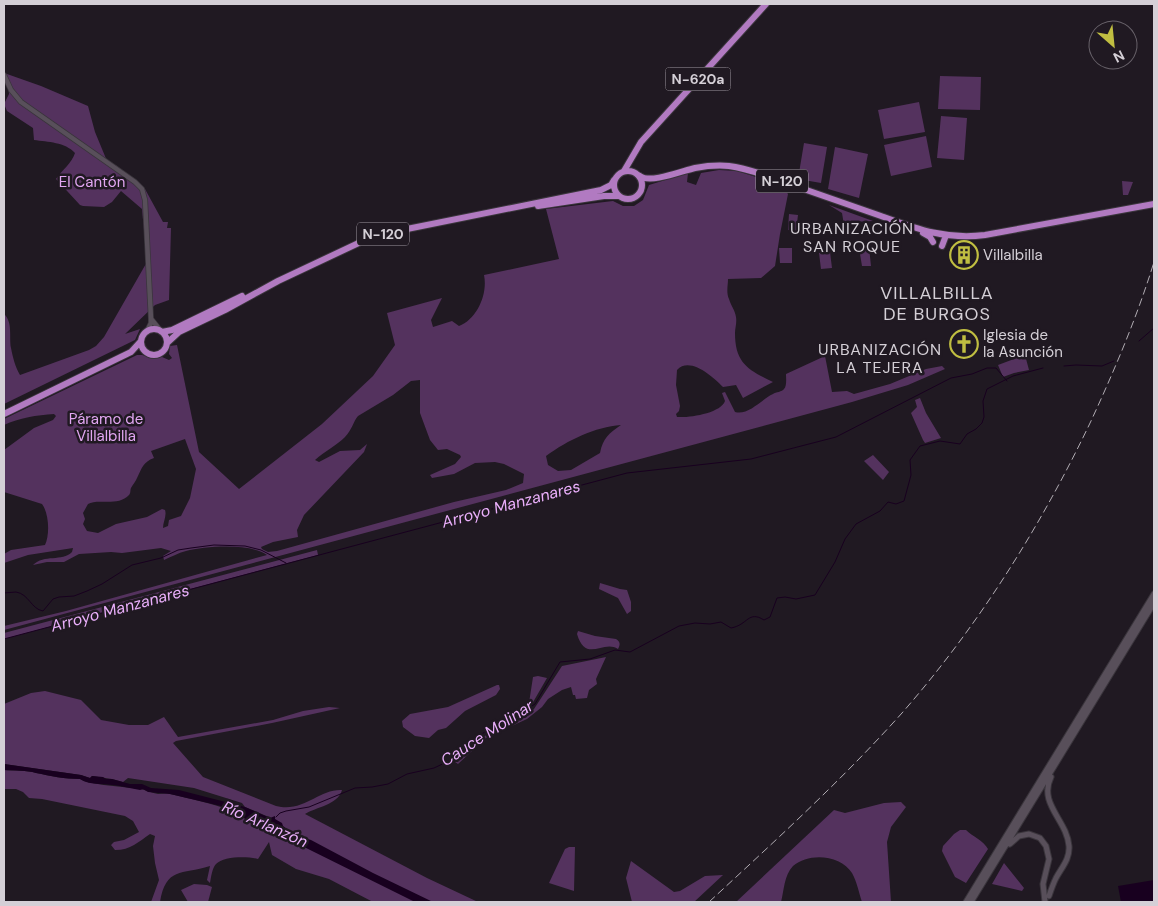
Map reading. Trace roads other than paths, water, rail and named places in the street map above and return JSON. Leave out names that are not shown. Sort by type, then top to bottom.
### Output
[{"type":"highway","name":"N-620a","points":[[624,171],[646,136],[766,4]]},
{"type":"highway","points":[[632,156],[633,166],[642,181],[642,189]]},
{"type":"highway","name":"N-120","points":[[132,352],[153,355],[160,353],[167,343],[179,332],[278,281],[371,238],[601,190],[611,185],[617,176],[624,171],[630,170],[643,178],[656,178],[703,167],[735,167],[773,178],[924,232],[960,237],[980,235]]},
{"type":"highway","name":"N-120","points":[[497,212],[604,196],[618,196],[624,199],[633,198],[656,178]]},
{"type":"highway","points":[[614,180],[614,188],[618,196]]},
{"type":"highway","name":"N-120","points":[[944,238],[963,239],[1154,204]]},
{"type":"highway","points":[[924,232],[944,238]]},
{"type":"highway","points":[[924,232],[934,241],[960,237]]},
{"type":"highway","points":[[942,246],[944,238]]},
{"type":"highway","name":"N-120","points":[[4,414],[132,352],[147,331],[153,329],[161,331],[172,330],[230,301],[278,281]]},
{"type":"highway","points":[[161,331],[166,337],[167,343]]},
{"type":"highway","points":[[141,341],[142,348],[147,353]]},
{"type":"main road","points":[[966,902],[1154,594]]},
{"type":"main road","points":[[971,902],[1154,603]]},
{"type":"main road","points":[[1049,896],[1055,880],[1067,861],[1068,852],[1067,836],[1051,809],[1047,794],[1050,780],[1059,760]]},
{"type":"main road","points":[[1002,851],[1014,839],[1024,835],[1034,835],[1043,841],[1049,853],[1043,882],[1045,902]]},
{"type":"street","points":[[4,75],[11,90],[21,102],[135,182],[142,189],[146,208],[151,319],[151,324],[147,331]]},
{"type":"street","points":[[151,319],[161,331]]},
{"type":"water","name":"Río Arlanzón","points":[[4,764],[81,775],[90,778],[92,776],[103,777],[130,784],[142,784],[151,788],[179,790],[245,807],[270,818],[275,816],[275,819],[293,834],[311,840],[433,902],[415,902],[298,844],[256,826],[221,806],[170,794],[148,792],[143,789],[94,784],[80,779],[29,771],[4,770]]},
{"type":"water","points":[[1154,880],[1154,902],[1121,902],[1118,886]]},
{"type":"waterway","name":"Cauce Molinar","points":[[1139,341],[1154,328]]},
{"type":"waterway","name":"Cauce Molinar","points":[[1064,366],[1102,366],[1114,361]]},
{"type":"waterway","name":"Arroyo Manzanares","points":[[4,639],[627,473],[751,459],[836,437],[951,378],[972,374],[987,368],[996,368],[1007,381]]},
{"type":"waterway","name":"Cauce Molinar","points":[[276,817],[280,813],[309,807],[355,788],[388,784],[407,774],[434,768],[451,760],[465,751],[478,736],[505,723],[535,704],[560,662],[590,659],[615,650],[630,652],[679,626],[721,622],[731,628],[751,617],[759,617],[764,620],[770,617],[777,598],[796,599],[815,595],[835,562],[845,539],[856,524],[880,511],[888,502],[896,504],[904,501],[911,475],[910,460],[920,446],[940,441],[960,444],[967,434],[982,423],[984,417],[983,401],[987,389],[1013,376],[1043,368]]},
{"type":"waterway","points":[[4,593],[20,593],[39,610],[43,611],[53,599],[74,596],[87,591],[132,565],[161,558],[178,550],[214,545],[245,546],[261,550],[286,563]]},
{"type":"railway","points":[[709,902],[808,810],[879,738],[930,679],[982,610],[1030,536],[1072,460],[1109,382],[1154,262]]},
{"type":"place","name":"Villalbilla","points":[[964,255]]},
{"type":"place","name":"Iglesia de la Asunción","points":[[964,344]]},
{"type":"district","name":"URBANIZACIÓN SAN ROQUE","points":[[852,237]]},
{"type":"district","name":"VILLALBILLA DE BURGOS","points":[[937,303]]},
{"type":"district","name":"URBANIZACIÓN LA TEJERA","points":[[880,358]]},
{"type":"park label","name":"El Cantón","points":[[92,182]]},
{"type":"park label","name":"Páramo de Villalbilla","points":[[106,428]]}]
